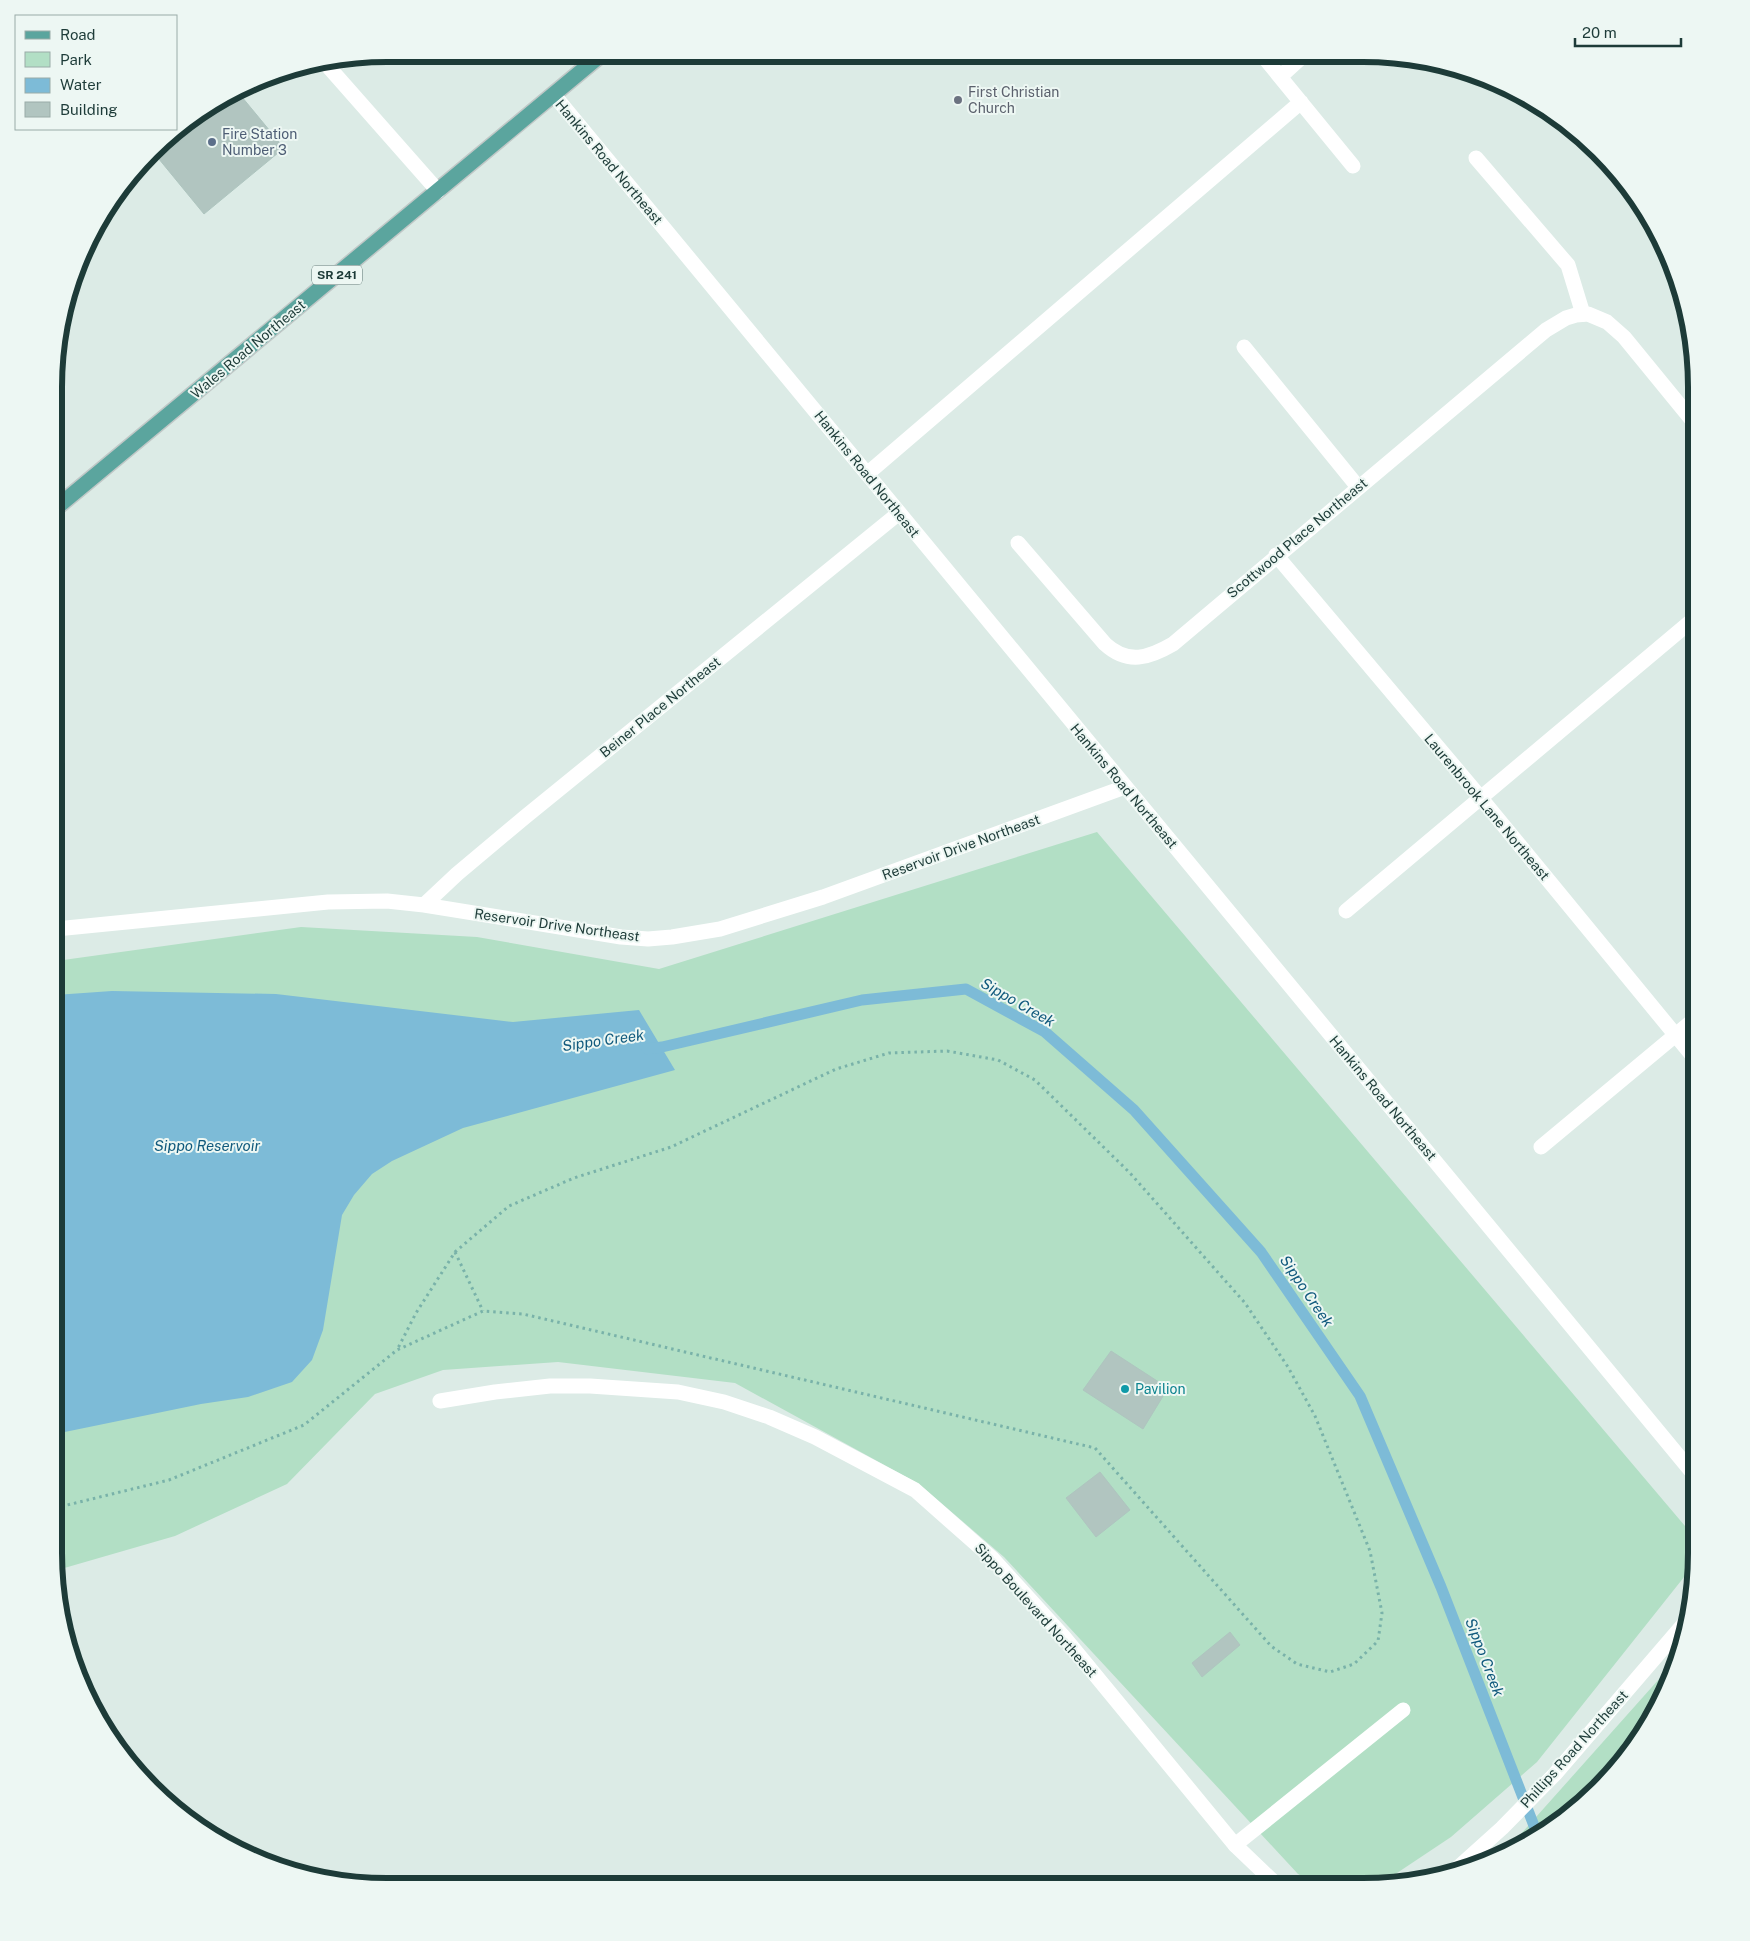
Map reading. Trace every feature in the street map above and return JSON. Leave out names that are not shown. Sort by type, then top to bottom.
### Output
[{"type":"main road","name":"Wales Road Northeast","points":[[62,503],[593,62]]},
{"type":"street","points":[[1268,62],[1353,166]]},
{"type":"street","points":[[1280,76],[1296,62]]},
{"type":"street","points":[[329,68],[438,191]]},
{"type":"street","name":"Hankins Road Northeast","points":[[554,95],[1688,1467]]},
{"type":"street","points":[[867,474],[1301,102]]},
{"type":"street","points":[[1476,158],[1568,265],[1585,314],[1607,322],[1624,337],[1688,415]]},
{"type":"street","name":"Scottwood Place Northeast","points":[[1018,543],[1114,652],[1135,658],[1151,655],[1173,644],[1276,555],[1551,327],[1566,318],[1585,314]]},
{"type":"street","points":[[1244,347],[1358,487]]},
{"type":"street","name":"Beiner Place Northeast","points":[[424,905],[457,874],[525,817],[899,512]]},
{"type":"street","name":"Laurenbrook Lane Northeast","points":[[1276,555],[1480,797],[1688,1050]]},
{"type":"street","points":[[1346,911],[1688,624]]},
{"type":"street","name":"Reservoir Drive Northeast","points":[[62,929],[328,902],[387,901],[424,905],[621,937],[648,939],[672,937],[720,929],[823,897],[1125,787]]},
{"type":"street","points":[[1541,1147],[1688,1024]]},
{"type":"street","name":"Sippo Boulevard Northeast","points":[[440,1401],[550,1386],[590,1386],[678,1392],[724,1402],[769,1417],[815,1437],[915,1490],[1006,1572],[1064,1638],[1235,1845],[1270,1878]]},
{"type":"street","name":"Phillips Road Northeast","points":[[1464,1862],[1502,1828],[1555,1774],[1678,1630]]},
{"type":"street","points":[[1235,1845],[1403,1710]]},
{"type":"path","points":[[62,1506],[169,1480],[304,1426],[397,1350],[483,1311],[523,1314],[1095,1448],[1271,1646],[1297,1664],[1330,1672],[1354,1664],[1378,1642],[1382,1613],[1370,1551],[1315,1416],[1288,1367],[1245,1303],[1130,1173],[1035,1080],[998,1060],[947,1051],[889,1053],[836,1069],[671,1147],[574,1178],[509,1206],[455,1252],[416,1313],[397,1350]]},
{"type":"path","points":[[455,1252],[483,1311]]},
{"type":"green space","points":[[1097,832],[1688,1530],[1687,1573],[1537,1762],[1451,1837],[1390,1877],[1306,1878],[1298,1874],[1004,1557],[919,1484],[735,1383],[558,1362],[443,1370],[375,1394],[287,1484],[175,1536],[63,1568],[62,960],[301,927],[477,937],[659,969]]},
{"type":"green space","points":[[1665,1672],[1644,1716],[1607,1768],[1577,1798],[1543,1824],[1516,1840]]},
{"type":"water","name":"Sippo Reservoir","points":[[112,991],[276,994],[513,1022],[639,1010],[675,1070],[463,1128],[392,1161],[372,1174],[354,1195],[342,1215],[323,1330],[312,1360],[292,1382],[248,1397],[201,1404],[62,1433],[62,995]]},
{"type":"building","points":[[242,97],[284,148],[204,214],[158,158],[173,143],[207,117]]},
{"type":"building","name":"Pavilion","points":[[1111,1351],[1168,1388],[1143,1429],[1083,1390]]},
{"type":"building","points":[[1100,1472],[1130,1510],[1096,1537],[1066,1498]]},
{"type":"building","points":[[1230,1632],[1240,1645],[1202,1677],[1192,1663]]},
{"type":"waterway","name":"Sippo Creek","points":[[647,1049],[862,1000],[966,989],[1045,1032],[1134,1110],[1261,1252],[1360,1396],[1441,1587],[1535,1829]]},
{"type":"place","name":"First Christian Church","points":[[958,100]]},
{"type":"place","name":"Fire Station Number 3","points":[[212,142]]},
{"type":"place","name":"Pavilion","points":[[1125,1389]]}]
